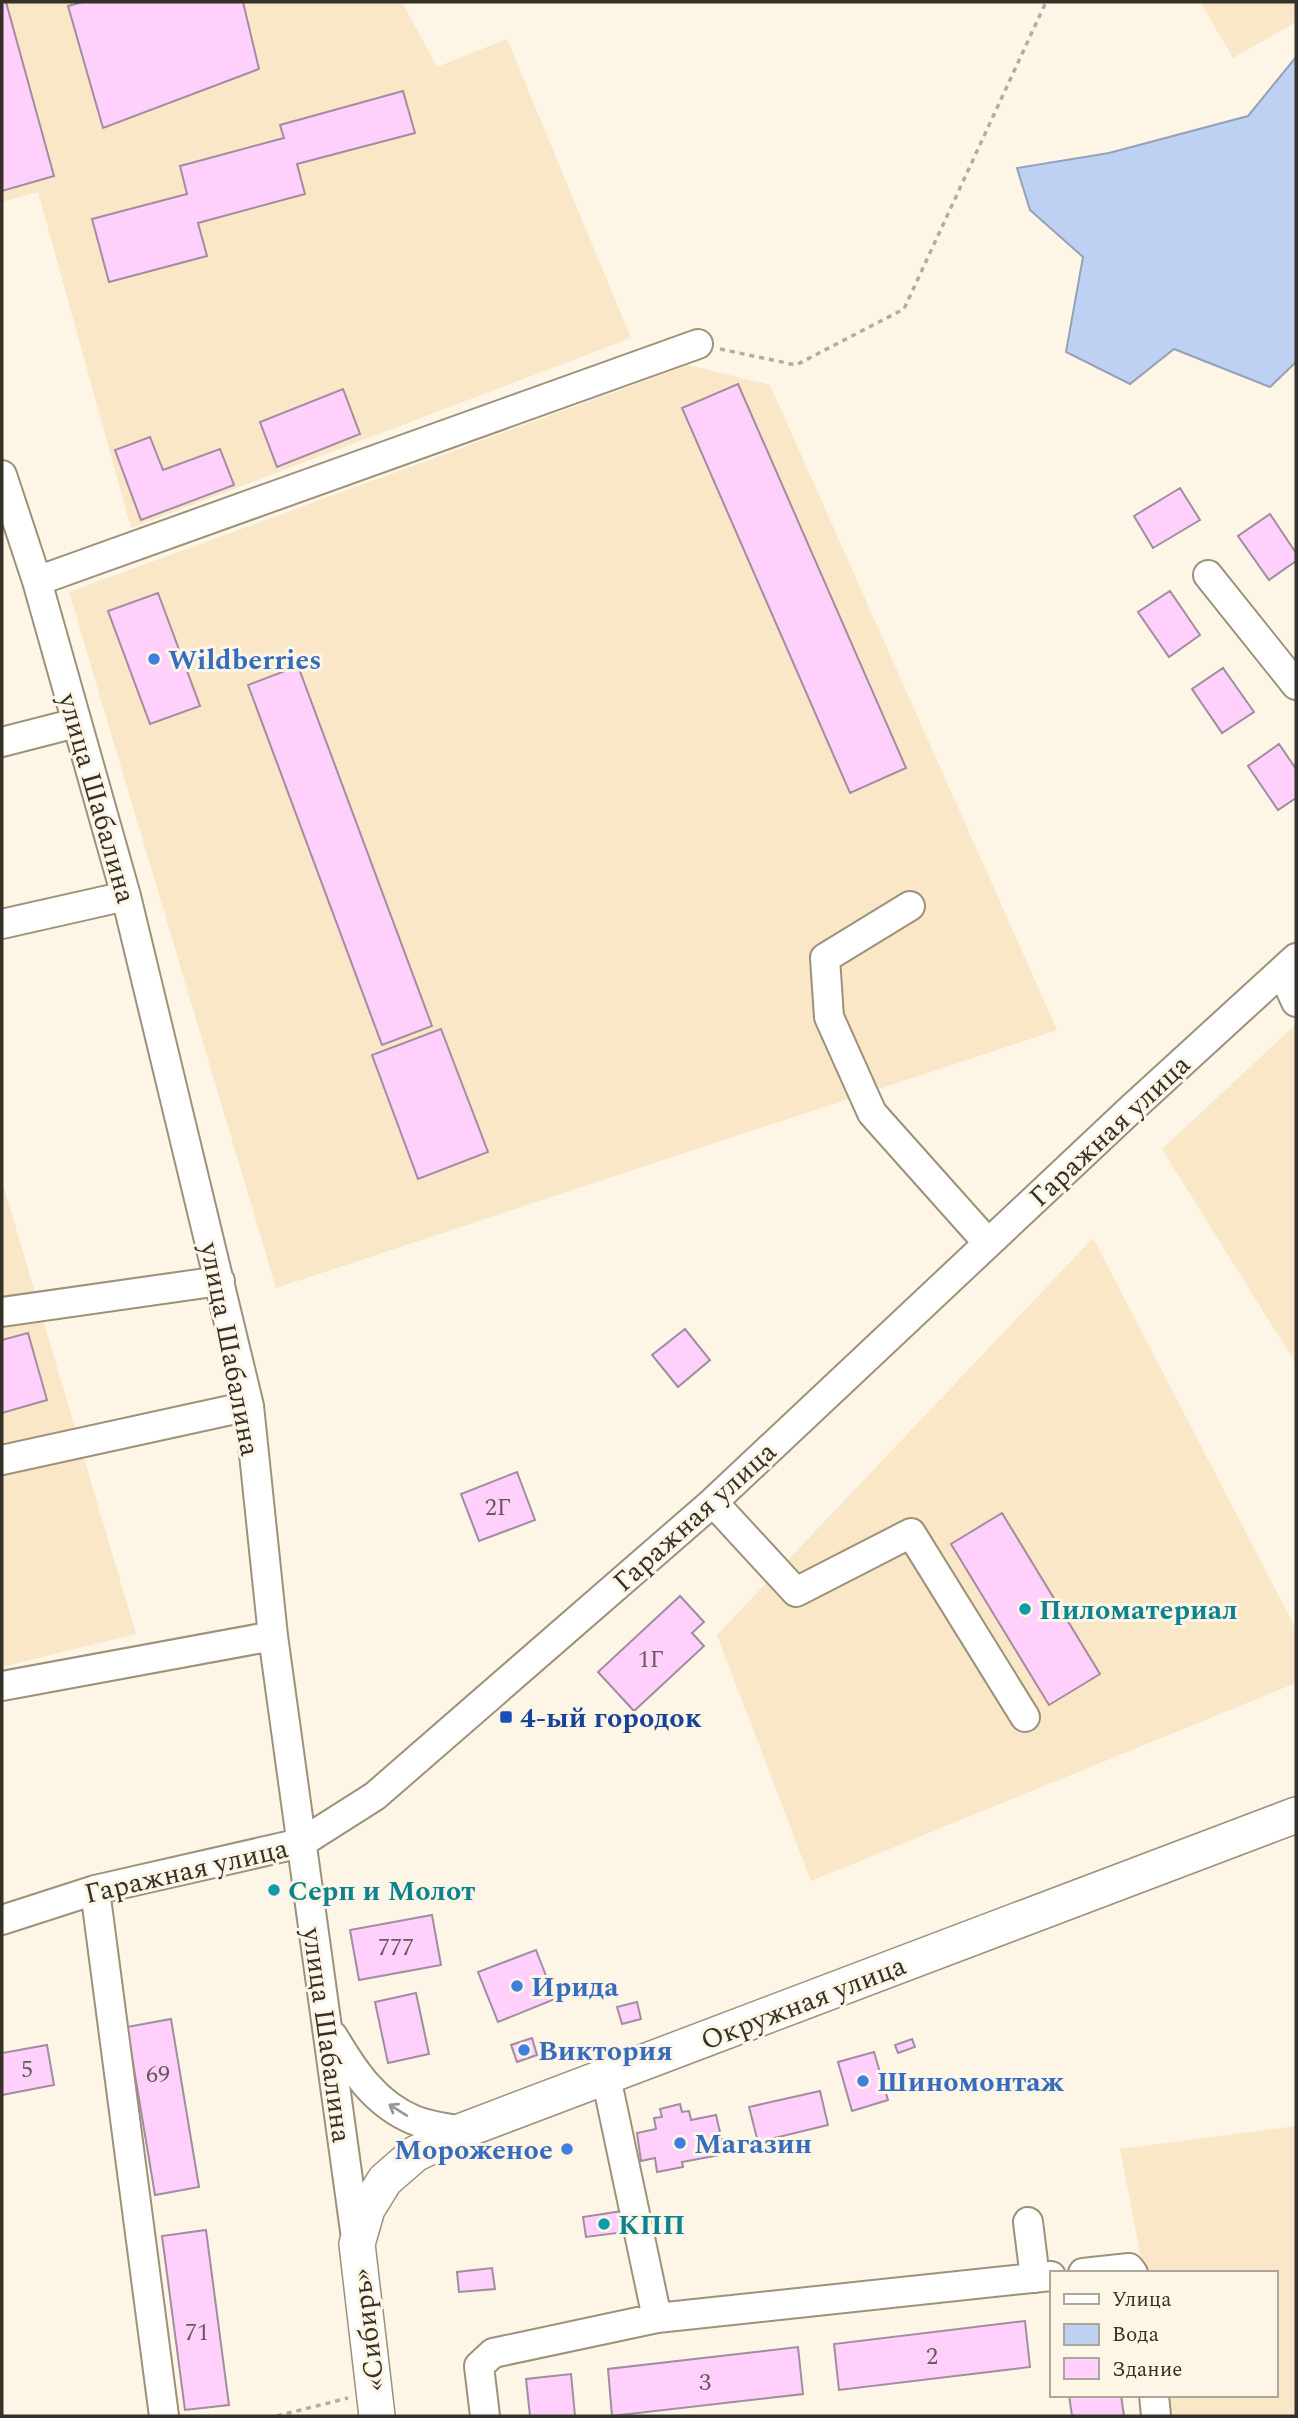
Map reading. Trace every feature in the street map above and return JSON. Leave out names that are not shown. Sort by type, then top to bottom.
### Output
[{"type":"main road","name":"Окружная улица","points":[[357,2244],[367,2209],[385,2180],[415,2154],[462,2131],[1296,1815]]},
{"type":"main road","name":"«Сибирь»","points":[[357,2244],[376,2404]]},
{"type":"street","points":[[37,581],[698,344]]},
{"type":"street","name":"улица Шабалина","points":[[2,475],[37,581],[127,896],[249,1406],[273,1636],[357,2244]]},
{"type":"street","points":[[1208,575],[1296,685]]},
{"type":"street","points":[[2,742],[76,723]]},
{"type":"street","points":[[2,925],[127,896]]},
{"type":"street","points":[[910,906],[825,958],[829,1017],[872,1113],[988,1243]]},
{"type":"street","points":[[1289,964],[1296,1002]]},
{"type":"street","name":"Гаражная улица","points":[[2,1920],[95,1890],[302,1843],[375,1796],[713,1502],[1130,1109],[1289,964]]},
{"type":"street","points":[[2,1312],[220,1281]]},
{"type":"street","points":[[2,1460],[249,1406]]},
{"type":"street","points":[[713,1502],[796,1592],[911,1532],[1025,1717]]},
{"type":"street","points":[[2,1686],[273,1636]]},
{"type":"street","points":[[95,1890],[164,2416]]},
{"type":"street","points":[[326,2025],[351,2067],[375,2096],[414,2120],[462,2131]]},
{"type":"street","points":[[606,2077],[657,2318]]},
{"type":"street","points":[[485,2416],[479,2366],[493,2353],[657,2318],[1043,2277],[1028,2222]]},
{"type":"street","points":[[1101,2271],[1129,2268],[1131,2271]]},
{"type":"street","points":[[1154,2397],[1156,2416]]},
{"type":"path","points":[[698,344],[796,365],[904,309],[1046,2]]},
{"type":"path","points":[[277,2416],[376,2404]]},
{"type":"shaded area","points":[[2,2],[402,2],[437,67],[507,39],[631,338],[131,528],[38,192],[2,202]]},
{"type":"shaded area","points":[[1200,2],[1296,2],[1296,22],[1233,58]]},
{"type":"shaded area","points":[[688,365],[770,385],[1057,1030],[276,1288],[69,592]]},
{"type":"shaded area","points":[[1296,1024],[1296,1364],[1162,1149]]},
{"type":"shaded area","points":[[2,1181],[136,1634],[2,1667]]},
{"type":"shaded area","points":[[1093,1238],[1296,1629],[1296,1683],[811,1881],[717,1635]]},
{"type":"shaded area","points":[[1296,2126],[1296,2416],[1172,2416],[1168,2397],[1277,2397],[1277,2271],[1144,2271],[1120,2149]]},
{"type":"water","points":[[1296,57],[1296,362],[1270,387],[1174,349],[1130,384],[1066,352],[1083,257],[1030,210],[1017,168],[1109,153],[1248,116]]},
{"type":"building","points":[[2,2],[6,2],[54,176],[2,191]]},
{"type":"building","points":[[83,2],[243,2],[259,69],[103,128],[68,6]]},
{"type":"building","points":[[403,91],[415,133],[297,164],[305,194],[198,223],[207,256],[109,282],[92,219],[187,194],[180,166],[284,138],[280,125]]},
{"type":"building","points":[[738,384],[906,768],[850,793],[682,408]]},
{"type":"building","points":[[343,389],[360,434],[277,467],[260,422]]},
{"type":"building","points":[[150,437],[163,470],[220,449],[234,485],[141,520],[115,450]]},
{"type":"building","points":[[1180,488],[1200,520],[1153,548],[1134,516]]},
{"type":"building","points":[[1270,514],[1296,553],[1296,561],[1269,580],[1238,536]]},
{"type":"building","points":[[1170,591],[1200,635],[1169,657],[1138,612]]},
{"type":"building","name":"Wildberries","points":[[158,593],[200,706],[150,724],[108,611]]},
{"type":"building","points":[[298,666],[432,1026],[382,1045],[248,685]]},
{"type":"building","points":[[1223,668],[1254,712],[1222,733],[1192,689]]},
{"type":"building","points":[[1279,744],[1296,769],[1296,798],[1278,810],[1248,766]]},
{"type":"building","points":[[441,1029],[488,1152],[418,1179],[372,1055]]},
{"type":"building","points":[[685,1329],[710,1360],[678,1387],[652,1355]]},
{"type":"building","points":[[28,1333],[47,1400],[2,1413],[2,1340]]},
{"type":"building","points":[[517,1472],[535,1520],[479,1541],[461,1494]]},
{"type":"building","name":"Пиломатериал","points":[[1002,1513],[1100,1674],[1049,1705],[951,1544]]},
{"type":"building","points":[[680,1596],[704,1622],[692,1633],[704,1646],[634,1711],[598,1672]]},
{"type":"building","points":[[432,1915],[441,1965],[359,1980],[350,1930]]},
{"type":"building","name":"Ирида","points":[[536,1950],[555,1999],[498,2022],[478,1972]]},
{"type":"building","points":[[416,1993],[429,2054],[388,2063],[375,2002]]},
{"type":"building","points":[[637,2002],[641,2019],[622,2024],[617,2007]]},
{"type":"building","points":[[171,2019],[199,2187],[155,2195],[127,2027]]},
{"type":"building","name":"Виктория","points":[[532,2038],[537,2055],[517,2062],[511,2045]]},
{"type":"building","points":[[912,2039],[915,2047],[898,2053],[895,2045]]},
{"type":"building","points":[[47,2045],[54,2085],[2,2095],[2,2053]]},
{"type":"building","name":"Шиномонтаж","points":[[874,2052],[888,2100],[852,2111],[838,2062]]},
{"type":"building","points":[[820,2091],[828,2125],[758,2142],[749,2107]]},
{"type":"building","name":"Магазин","points":[[680,2104],[682,2112],[689,2111],[691,2120],[716,2115],[725,2154],[682,2162],[683,2167],[657,2172],[655,2158],[641,2161],[637,2133],[656,2129],[654,2118],[662,2117],[660,2109]]},
{"type":"building","name":"КПП","points":[[622,2211],[625,2232],[586,2237],[583,2217]]},
{"type":"building","points":[[206,2230],[229,2405],[185,2410],[162,2236]]},
{"type":"building","points":[[492,2268],[495,2289],[459,2292],[457,2272]]},
{"type":"building","points":[[1025,2321],[1030,2367],[839,2390],[834,2344]]},
{"type":"building","points":[[798,2347],[803,2394],[612,2416],[608,2369]]},
{"type":"building","points":[[571,2374],[575,2416],[530,2416],[526,2379]]},
{"type":"building","points":[[1069,2397],[1121,2397],[1124,2416],[1072,2416]]},
{"type":"place","name":"Wildberries","points":[[154,659]]},
{"type":"place","name":"Пиломатериал","points":[[1025,1609]]},
{"type":"place","name":"4-ый городок","points":[[506,1717]]},
{"type":"place","name":"Серп и Молот","points":[[274,1890]]},
{"type":"place","name":"Ирида","points":[[517,1986]]},
{"type":"place","name":"Виктория","points":[[524,2050]]},
{"type":"place","name":"Шиномонтаж","points":[[863,2081]]},
{"type":"place","name":"Магазин","points":[[680,2143]]},
{"type":"place","name":"Мороженое","points":[[567,2149]]},
{"type":"place","name":"КПП","points":[[604,2224]]}]
